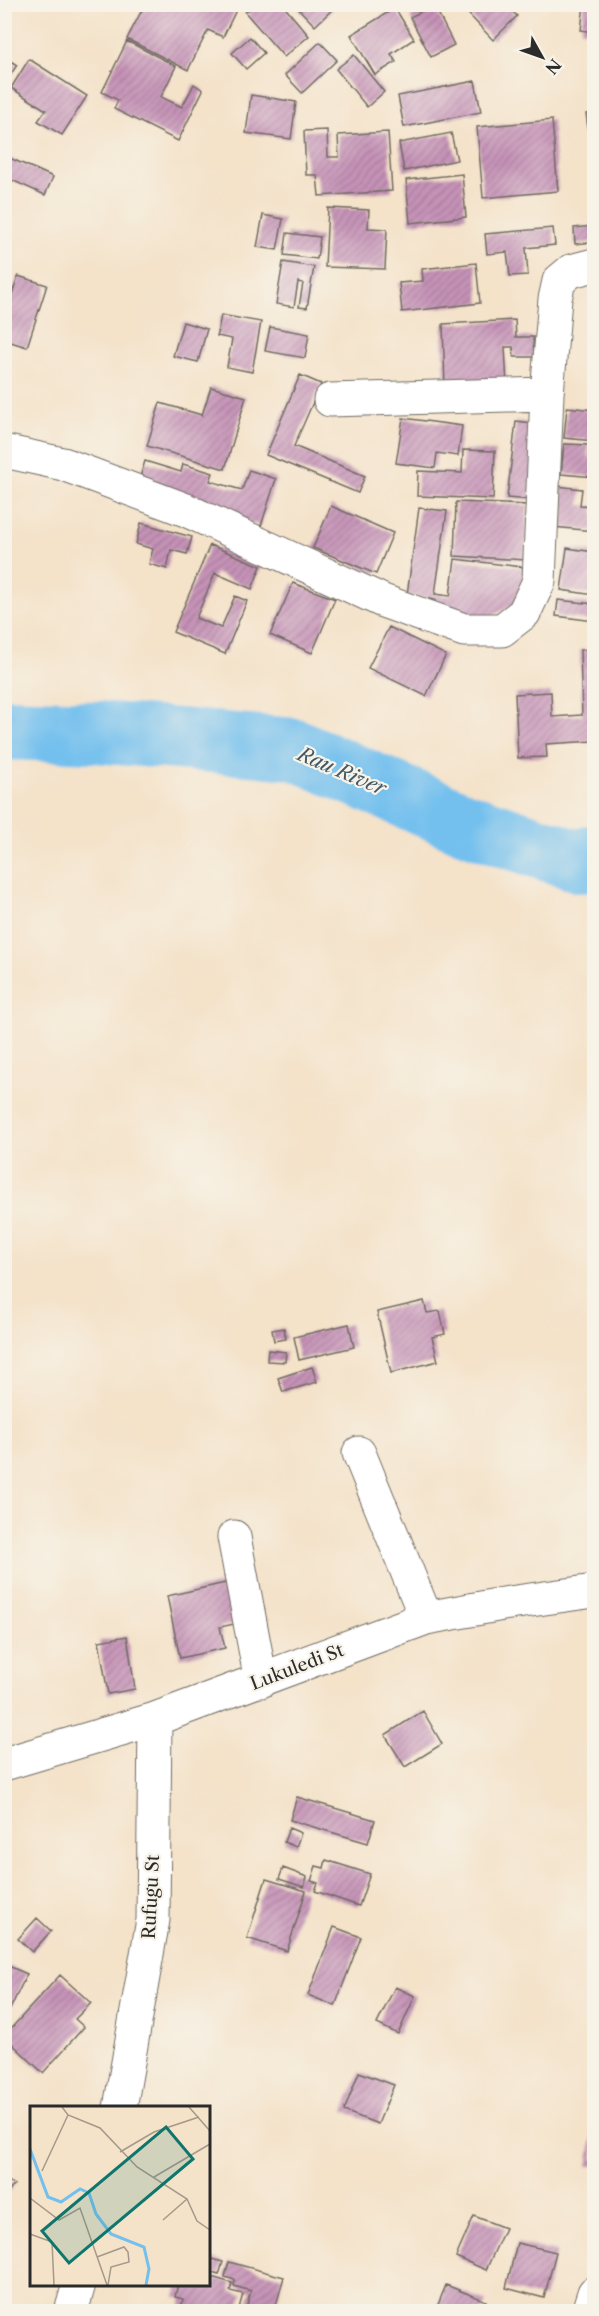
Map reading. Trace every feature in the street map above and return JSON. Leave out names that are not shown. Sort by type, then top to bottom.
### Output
[{"type":"street","points":[[4,451],[63,464],[186,510],[382,601],[464,630],[502,630],[524,613],[539,581],[547,394],[558,281],[571,271],[594,265]]},
{"type":"street","points":[[330,400],[547,394]]},
{"type":"street","points":[[358,1453],[426,1618]]},
{"type":"street","points":[[234,1537],[261,1681]]},
{"type":"street","name":"Lukuledi St","points":[[4,1764],[155,1719],[426,1618],[594,1591]]},
{"type":"street","name":"Rufugu St","points":[[120,2106],[153,1920],[155,1719]]},
{"type":"street","points":[[72,2312],[78,2286]]},
{"type":"street","points":[[588,2312],[594,2293]]},
{"type":"building","points":[[137,4],[239,4],[223,37],[208,30],[188,70],[127,39],[143,8]]},
{"type":"building","points":[[255,4],[282,4],[309,36],[284,57],[245,12]]},
{"type":"building","points":[[294,4],[338,4],[315,26]]},
{"type":"building","points":[[459,4],[505,4],[517,16],[493,40]]},
{"type":"building","points":[[584,4],[594,4],[594,32],[581,30]]},
{"type":"building","points":[[434,5],[454,45],[431,57],[410,17]]},
{"type":"building","points":[[395,8],[414,39],[391,54],[396,62],[375,75],[351,35]]},
{"type":"building","points":[[250,37],[264,53],[246,69],[232,53]]},
{"type":"building","points":[[127,41],[176,66],[161,97],[182,107],[194,84],[203,90],[178,141],[114,109],[118,100],[102,92]]},
{"type":"building","points":[[320,42],[337,60],[302,93],[285,75]]},
{"type":"building","points":[[354,55],[384,92],[367,107],[336,69]]},
{"type":"building","points":[[4,57],[17,65],[4,85]]},
{"type":"building","points":[[29,59],[87,96],[62,135],[38,121],[46,110],[11,88]]},
{"type":"building","points":[[475,81],[481,112],[404,127],[398,96]]},
{"type":"building","points":[[251,95],[296,102],[291,139],[246,133]]},
{"type":"building","points":[[594,113],[594,150],[591,150],[586,114]]},
{"type":"building","points":[[552,120],[558,191],[483,198],[477,127]]},
{"type":"building","points":[[327,130],[328,157],[339,157],[338,135],[388,132],[392,191],[319,196],[317,175],[306,175],[304,131]]},
{"type":"building","points":[[451,133],[457,160],[404,171],[399,143]]},
{"type":"building","points":[[5,156],[53,177],[45,195],[5,177]]},
{"type":"building","points":[[462,174],[466,217],[410,223],[406,180]]},
{"type":"building","points":[[328,208],[369,210],[368,228],[387,229],[385,269],[325,267]]},
{"type":"building","points":[[263,215],[283,219],[277,250],[257,247]]},
{"type":"building","points":[[594,226],[594,242],[575,244],[574,228]]},
{"type":"building","points":[[553,228],[555,245],[526,248],[528,275],[510,276],[507,252],[487,254],[485,234]]},
{"type":"building","points":[[287,233],[320,237],[317,259],[284,255]]},
{"type":"building","points":[[283,262],[314,267],[307,308],[299,307],[303,283],[298,282],[294,307],[276,304]]},
{"type":"building","points":[[476,263],[480,303],[402,312],[399,283],[423,281],[422,269]]},
{"type":"building","points":[[18,276],[47,285],[27,347],[4,340],[4,319]]},
{"type":"building","points":[[221,315],[261,322],[252,372],[227,367],[232,339],[217,336]]},
{"type":"building","points":[[515,320],[516,337],[533,337],[534,357],[514,357],[513,347],[505,347],[507,386],[445,388],[443,324]]},
{"type":"building","points":[[183,322],[207,329],[198,362],[173,356]]},
{"type":"building","points":[[270,327],[309,334],[305,358],[265,351]]},
{"type":"building","points":[[300,375],[321,384],[294,446],[365,476],[358,493],[266,455]]},
{"type":"building","points":[[211,387],[246,397],[225,469],[147,446],[160,403],[202,415]]},
{"type":"building","points":[[567,407],[594,410],[594,441],[564,438]]},
{"type":"building","points":[[403,418],[462,426],[458,456],[437,453],[435,468],[396,463]]},
{"type":"building","points":[[516,421],[540,424],[531,500],[507,498]]},
{"type":"building","points":[[564,444],[589,445],[588,456],[594,457],[594,477],[561,474]]},
{"type":"building","points":[[463,450],[495,451],[493,499],[417,496],[418,471],[462,473]]},
{"type":"building","points":[[145,461],[181,472],[183,464],[213,473],[210,481],[242,490],[249,470],[276,479],[261,526],[137,487]]},
{"type":"building","points":[[557,486],[582,489],[580,505],[594,506],[594,531],[553,527]]},
{"type":"building","points":[[456,502],[528,505],[526,560],[454,556]]},
{"type":"building","points":[[331,506],[393,533],[376,574],[313,548]]},
{"type":"building","points":[[419,508],[447,511],[435,594],[450,596],[455,559],[531,568],[521,601],[488,618],[434,612],[435,600],[407,595]]},
{"type":"building","points":[[141,523],[192,537],[187,554],[171,550],[167,569],[149,564],[153,549],[136,544]]},
{"type":"building","points":[[210,545],[261,566],[252,589],[215,573],[196,618],[221,628],[235,596],[247,601],[225,654],[173,632]]},
{"type":"building","points":[[567,548],[594,552],[594,595],[561,590]]},
{"type":"building","points":[[293,583],[335,599],[312,653],[270,635]]},
{"type":"building","points":[[558,600],[594,604],[594,621],[556,616]]},
{"type":"building","points":[[389,627],[446,655],[426,696],[368,668]]},
{"type":"building","points":[[594,649],[594,741],[546,744],[547,757],[518,758],[515,694],[551,692],[552,717],[582,715],[580,650]]},
{"type":"building","points":[[424,1301],[427,1313],[440,1311],[445,1334],[432,1337],[438,1361],[391,1373],[377,1312]]},
{"type":"building","points":[[349,1324],[354,1347],[299,1360],[294,1337]]},
{"type":"building","points":[[284,1328],[286,1339],[274,1341],[272,1330]]},
{"type":"building","points":[[268,1350],[286,1352],[285,1362],[267,1361]]},
{"type":"building","points":[[312,1367],[317,1382],[283,1392],[278,1378]]},
{"type":"building","points":[[230,1582],[239,1623],[220,1627],[225,1648],[180,1658],[167,1596]]},
{"type":"building","points":[[127,1636],[135,1689],[108,1694],[99,1641]]},
{"type":"building","points":[[423,1711],[442,1744],[405,1767],[385,1735]]},
{"type":"building","points":[[297,1797],[375,1820],[368,1843],[290,1820]]},
{"type":"building","points":[[289,1828],[301,1833],[296,1847],[284,1842]]},
{"type":"building","points":[[326,1860],[370,1874],[359,1906],[315,1891],[318,1883],[311,1881],[316,1866],[324,1868]]},
{"type":"building","points":[[283,1868],[307,1877],[304,1887],[279,1879]]},
{"type":"building","points":[[266,1879],[306,1891],[287,1951],[247,1938]]},
{"type":"building","points":[[37,1918],[51,1931],[32,1952],[18,1939]]},
{"type":"building","points":[[334,1927],[361,1937],[335,2006],[308,1995]]},
{"type":"building","points":[[4,1964],[27,1974],[10,2009],[4,2006]]},
{"type":"building","points":[[60,1975],[91,2003],[75,2019],[84,2027],[43,2073],[4,2036]]},
{"type":"building","points":[[395,1987],[415,1996],[398,2034],[377,2024]]},
{"type":"building","points":[[359,2072],[394,2085],[378,2124],[344,2111]]},
{"type":"building","points":[[593,2133],[594,2166],[588,2166]]},
{"type":"building","points":[[4,2178],[14,2185],[4,2198]]},
{"type":"building","points":[[474,2216],[505,2228],[486,2270],[456,2257]]},
{"type":"building","points":[[517,2243],[556,2252],[544,2298],[506,2288]]},
{"type":"building","points":[[210,2259],[223,2262],[219,2275],[210,2273]]},
{"type":"building","points":[[229,2262],[284,2277],[274,2312],[245,2312],[251,2291],[234,2286],[235,2280],[225,2277]]},
{"type":"building","points":[[210,2277],[232,2283],[230,2291],[243,2294],[238,2312],[180,2312],[183,2299],[175,2297],[178,2286],[210,2286]]},
{"type":"building","points":[[446,2285],[486,2301],[482,2312],[435,2312]]},
{"type":"waterway","name":"Rau River","points":[[4,729],[97,732],[294,749],[460,821],[581,862],[594,855]]}]
